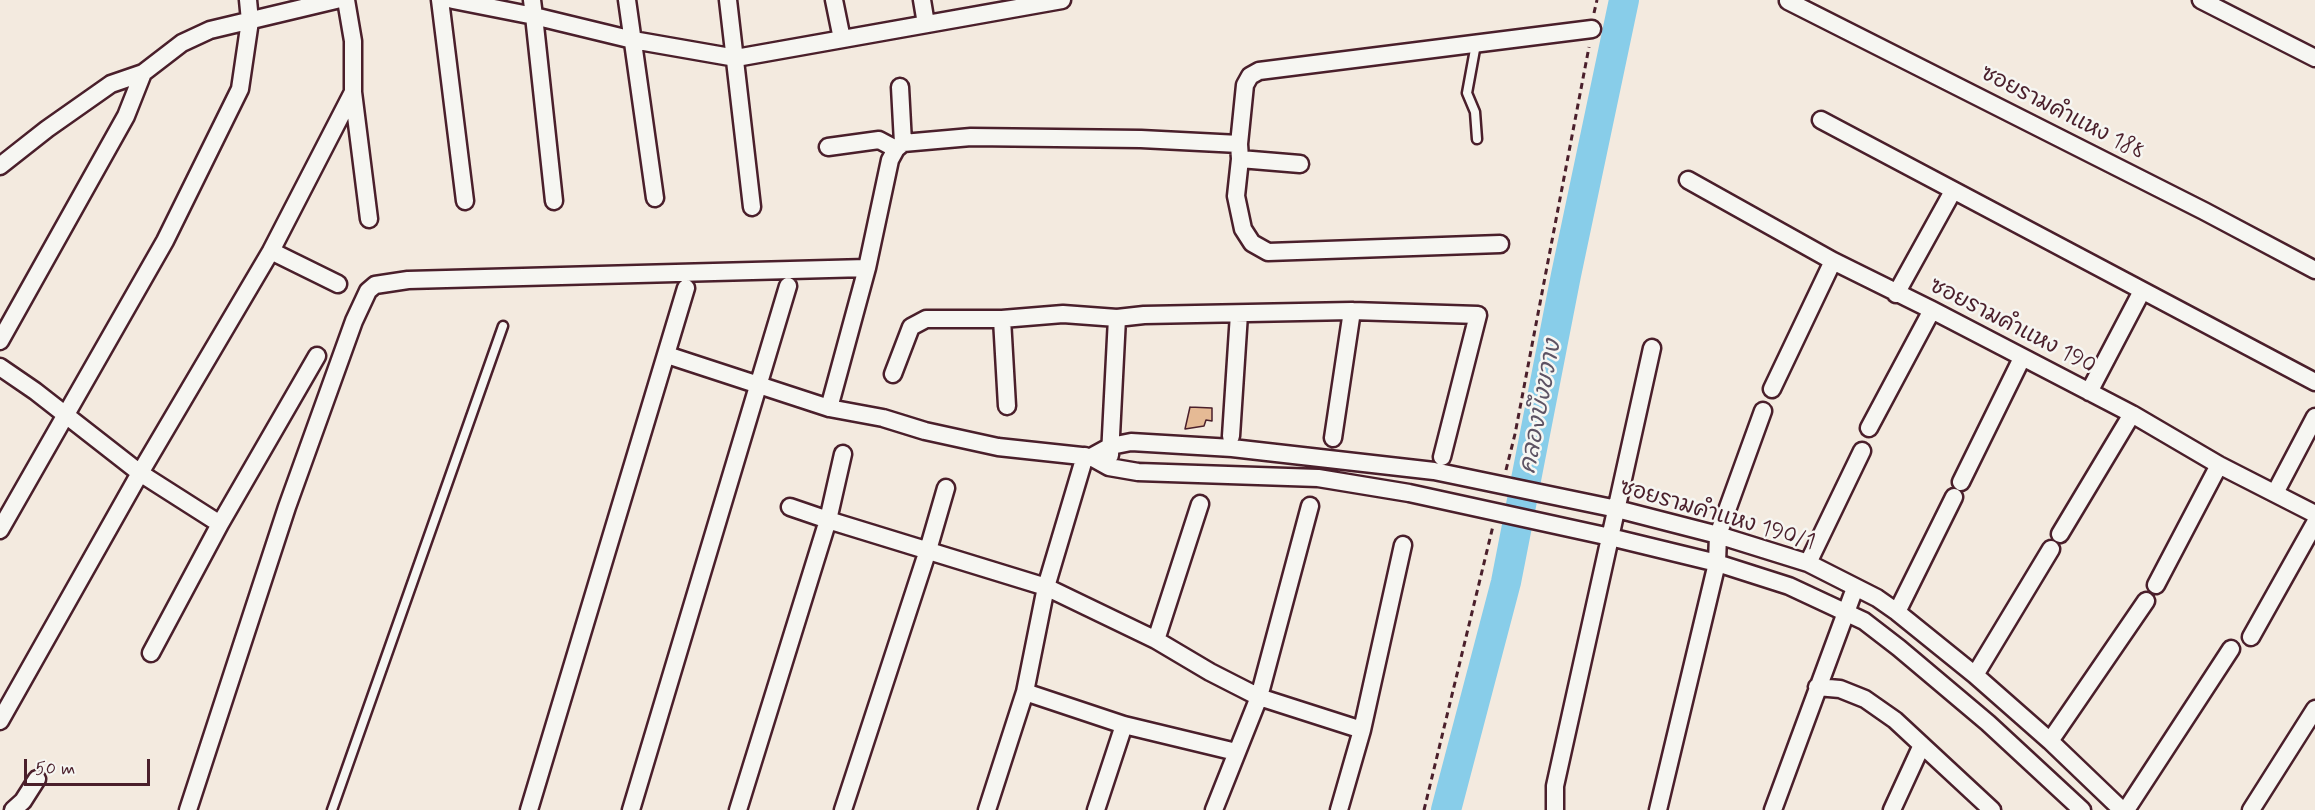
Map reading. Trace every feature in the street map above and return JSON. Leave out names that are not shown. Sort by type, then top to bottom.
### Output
[{"type":"street","points":[[0,530],[165,241],[240,89],[250,21],[248,0]]},
{"type":"street","points":[[0,166],[47,129],[111,84],[143,73],[182,44],[210,30],[336,0]]},
{"type":"street","points":[[346,0],[353,41],[353,92],[369,219]]},
{"type":"street","points":[[440,0],[465,201]]},
{"type":"street","points":[[453,0],[533,8],[633,40],[736,58],[926,24],[1016,4],[1062,0]]},
{"type":"street","points":[[627,0],[655,198]]},
{"type":"street","points":[[728,0],[752,207]]},
{"type":"street","points":[[834,0],[842,39]]},
{"type":"street","points":[[922,0],[926,24]]},
{"type":"street","points":[[2201,0],[2315,58]]},
{"type":"street","name":"ซอยรามคำแหง 188","points":[[1788,1],[2205,211],[2315,270]]},
{"type":"street","points":[[533,8],[554,201]]},
{"type":"street","points":[[1500,244],[1268,252],[1252,243],[1243,229],[1236,196],[1245,85],[1250,76],[1260,71],[1592,29]]},
{"type":"street","points":[[0,341],[126,116],[143,73]]},
{"type":"street","points":[[829,408],[867,268],[890,160],[899,146],[900,87]]},
{"type":"street","points":[[0,721],[140,473],[271,251],[353,92]]},
{"type":"street","points":[[1821,120],[2315,382]]},
{"type":"street","points":[[828,147],[879,140],[899,146],[983,137],[1141,139],[1239,151],[1300,164]]},
{"type":"street","name":"ซอยรามคำแหง 190","points":[[1688,180],[1833,261],[2132,414],[2219,465],[2315,514]]},
{"type":"street","points":[[1896,294],[1953,191]]},
{"type":"street","points":[[271,251],[338,284]]},
{"type":"street","points":[[1772,389],[1833,261]]},
{"type":"street","points":[[188,810],[287,507],[354,321],[368,291],[375,285],[408,280],[867,268]]},
{"type":"street","points":[[631,810],[788,286]]},
{"type":"street","points":[[529,810],[686,288]]},
{"type":"street","points":[[2089,392],[2142,291]]},
{"type":"street","points":[[1869,428],[1932,310]]},
{"type":"street","points":[[1333,438],[1352,311]]},
{"type":"street","points":[[893,374],[911,327],[926,319],[1002,319],[1063,314],[1117,318],[1144,315],[1352,311],[1478,315],[1431,466],[1408,493]]},
{"type":"street","points":[[1219,476],[1226,442],[1239,314]]},
{"type":"street","points":[[1109,467],[1117,318]]},
{"type":"street","points":[[1002,319],[1007,406]]},
{"type":"street","points":[[1555,810],[1555,786],[1652,348]]},
{"type":"street","points":[[667,355],[829,408],[883,418],[925,431],[998,447],[1088,457],[1111,446]]},
{"type":"street","points":[[151,653],[220,524],[317,356]]},
{"type":"street","points":[[1897,612],[2022,358]]},
{"type":"street","points":[[0,367],[140,473],[220,524]]},
{"type":"street","points":[[1658,810],[1717,563],[1718,535],[1763,411]]},
{"type":"street","points":[[2060,534],[2132,414]]},
{"type":"street","points":[[2275,493],[2315,417]]},
{"type":"street","name":"ซอยรามคำแหง 190/1","points":[[1111,446],[1131,442],[1226,442],[1232,448],[1431,466],[1617,509],[1718,535],[1808,563],[1877,598],[1897,612],[1975,675],[2124,810]]},
{"type":"street","points":[[1808,563],[1862,450]]},
{"type":"street","points":[[738,810],[828,520],[843,454]]},
{"type":"street","points":[[987,810],[1025,692],[1046,587],[1088,457]]},
{"type":"street","name":"ซอยรามคำแหง 190/1","points":[[1088,457],[1109,467],[1138,472],[1318,478],[1408,493],[1717,563],[1790,586],[1863,621],[1899,648],[1988,723],[2082,810]]},
{"type":"street","points":[[2156,585],[2219,465]]},
{"type":"street","points":[[843,810],[946,488]]},
{"type":"street","points":[[1156,639],[1200,504]]},
{"type":"street","points":[[1214,810],[1259,697],[1310,506]]},
{"type":"street","points":[[790,507],[1046,587],[1156,639],[1210,672],[1259,697],[1362,730]]},
{"type":"street","points":[[2250,637],[2315,523]]},
{"type":"street","points":[[1339,810],[1362,730],[1403,545]]},
{"type":"street","points":[[1975,675],[2051,549]]},
{"type":"street","points":[[1773,810],[1855,588]]},
{"type":"street","points":[[2050,741],[2146,601]]},
{"type":"street","points":[[2124,810],[2231,650]]},
{"type":"street","points":[[1817,687],[1840,689],[1865,699],[1895,720],[1921,747],[1992,810]]},
{"type":"street","points":[[1025,692],[1125,725],[1236,752]]},
{"type":"street","points":[[2251,810],[2315,709]]},
{"type":"street","points":[[1096,810],[1125,725]]},
{"type":"street","points":[[1892,810],[1921,747]]},
{"type":"street","points":[[13,810],[23,801],[37,779]]},
{"type":"lane","points":[[1476,44],[1467,93],[1475,112],[1477,139]]},
{"type":"lane","points":[[332,810],[503,326]]},
{"type":"path","points":[[1504,479],[1520,411],[1597,0]]},
{"type":"path","points":[[1424,810],[1493,525]]},
{"type":"building","points":[[1190,407],[1212,408],[1212,421],[1206,420],[1204,426],[1185,429]]},
{"type":"waterway","name":"คลองบึงขวาง","points":[[1446,810],[1506,582],[1566,275],[1624,0]]}]
